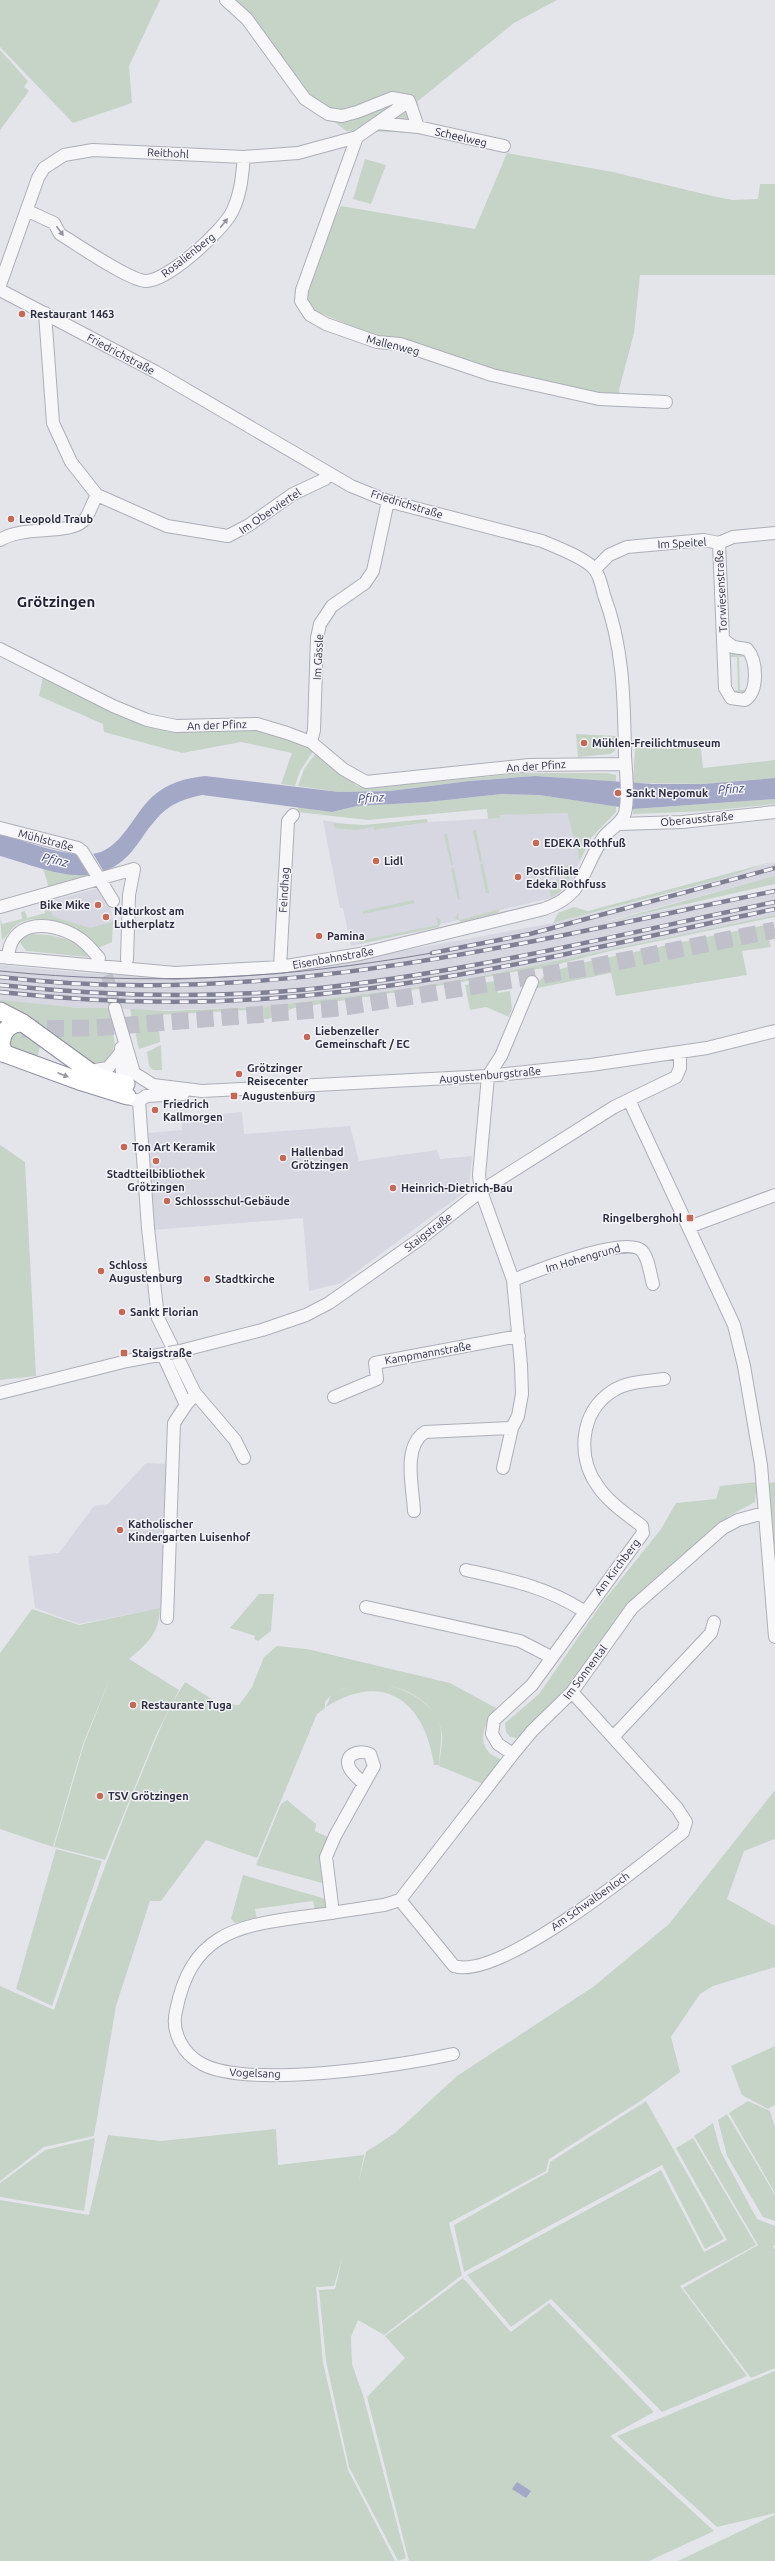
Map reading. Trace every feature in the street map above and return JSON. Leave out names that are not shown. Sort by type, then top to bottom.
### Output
[{"type":"highway","points":[[0,1012],[23,1023],[43,1036],[89,1071],[101,1078],[136,1088]]},
{"type":"highway","points":[[23,1023],[15,1023],[4,1031],[1,1046],[3,1053],[82,1082],[136,1088]]},
{"type":"highway","points":[[26,1061],[35,1062],[46,1058],[50,1049],[43,1036]]},
{"type":"street","points":[[226,0],[247,19],[305,98],[328,114],[342,116],[357,112],[392,98],[409,101],[418,127]]},
{"type":"street","name":"Reithohl","points":[[0,285],[28,211],[38,178],[44,168],[64,155],[93,150],[244,157],[298,153],[357,137],[409,101]]},
{"type":"street","name":"Scheelweg","points":[[377,123],[418,127],[504,146]]},
{"type":"street","name":"Mallenweg","points":[[357,137],[302,290],[301,301],[310,315],[326,324],[377,342],[400,344],[492,375],[599,399],[666,402]]},
{"type":"street","name":"Rosalienberg","points":[[28,211],[54,223],[60,234],[137,279],[154,280],[167,273],[214,236],[226,222],[239,195],[244,157]]},
{"type":"street","name":"Friedrichstraße","points":[[0,290],[156,372],[351,486],[388,501],[542,541],[566,551],[595,569]]},
{"type":"street","name":"Im Oberviertel","points":[[45,314],[53,423],[71,462],[97,495],[167,526],[228,536],[249,525],[293,494],[325,479],[328,473]]},
{"type":"street","points":[[0,540],[20,531],[58,530],[76,526],[85,519],[97,495]]},
{"type":"street","name":"Im Gässle","points":[[311,742],[314,730],[317,638],[320,624],[332,606],[365,583],[373,572],[388,501]]},
{"type":"street","name":"Im Speitel","points":[[595,569],[609,555],[627,547],[704,540],[719,542],[733,537],[775,533]]},
{"type":"street","name":"Torwiesenstraße","points":[[719,542],[723,639],[727,693],[731,698],[745,700],[753,692],[753,659],[747,649],[733,647],[723,639]]},
{"type":"street","points":[[595,569],[615,626],[620,651],[626,769],[625,812],[619,824]]},
{"type":"street","name":"An der Pfinz","points":[[0,649],[113,706],[147,720],[176,726],[257,724],[311,742],[343,769],[366,782],[529,766],[626,769]]},
{"type":"street","name":"Oberausstraße","points":[[619,824],[682,822],[775,812]]},
{"type":"street","name":"Feindhag","points":[[280,967],[288,821],[293,815]]},
{"type":"street","name":"Eisenbahnstraße","points":[[4,957],[175,972],[280,967],[360,954],[561,903],[578,886],[604,837],[619,824]]},
{"type":"street","name":"Mühlstraße","points":[[0,828],[73,845],[82,851],[99,876],[112,900],[129,895]]},
{"type":"street","points":[[0,907],[99,876],[134,869],[129,895],[127,959]]},
{"type":"street","points":[[4,957],[14,936],[20,931],[39,926],[52,927],[76,936],[99,958]]},
{"type":"street","points":[[503,1468],[512,1428],[518,1416],[522,1394],[519,1336],[513,1280],[481,1191],[478,1175],[488,1076],[501,1056],[532,982]]},
{"type":"street","points":[[115,1008],[132,1068],[136,1088],[148,1228],[158,1318],[195,1393],[235,1440],[244,1458]]},
{"type":"street","name":"Augustenburgstraße","points":[[136,1088],[184,1094],[202,1091],[488,1076],[591,1065],[680,1052],[732,1043],[775,1031]]},
{"type":"street","points":[[122,1037],[122,1072],[136,1088]]},
{"type":"street","points":[[89,1071],[108,1068],[121,1052]]},
{"type":"street","name":"Staigstraße","points":[[0,1393],[127,1360],[171,1353],[262,1330],[306,1315],[352,1288],[420,1239],[481,1191],[629,1100],[676,1077],[680,1068],[680,1052]]},
{"type":"street","points":[[629,1100],[734,1325],[744,1366],[761,1465],[775,1637]]},
{"type":"street","points":[[689,1227],[775,1195]]},
{"type":"street","name":"Im Hohengrund","points":[[513,1280],[570,1260],[625,1245],[635,1247],[642,1251],[653,1284]]},
{"type":"street","name":"Kampmannstraße","points":[[334,1397],[377,1379],[375,1363],[519,1336]]},
{"type":"street","points":[[171,1353],[186,1405]]},
{"type":"street","name":"Am Kirchberg","points":[[513,1754],[498,1744],[492,1734],[494,1720],[532,1685],[550,1657],[643,1533],[642,1526],[606,1497],[589,1472],[583,1445],[591,1414],[611,1392],[625,1385],[664,1379]]},
{"type":"street","points":[[167,1618],[174,1423],[195,1393]]},
{"type":"street","points":[[414,1511],[412,1447],[417,1438],[425,1432],[512,1428]]},
{"type":"street","name":"Im Sonnental","points":[[400,1900],[513,1754],[572,1692],[632,1608],[723,1528],[738,1520],[764,1513]]},
{"type":"street","points":[[466,1570],[529,1584],[558,1595],[584,1611]]},
{"type":"street","points":[[366,1607],[520,1641],[550,1657]]},
{"type":"street","points":[[613,1737],[711,1633],[714,1622]]},
{"type":"street","name":"Am Schwalbenloch","points":[[400,1900],[454,1966],[464,1969],[489,1962],[520,1948],[613,1887],[683,1832],[686,1826],[677,1808],[572,1692]]},
{"type":"street","points":[[333,1913],[326,1857],[335,1836],[363,1783]]},
{"type":"street","name":"Vogelsang","points":[[400,1900],[384,1905],[245,1926],[220,1937],[205,1950],[189,1969],[180,1989],[175,2014],[176,2034],[184,2049],[201,2064],[216,2069],[255,2074],[300,2074],[376,2068],[453,2054]]},
{"type":"shaded area","points":[[567,813],[580,861],[572,879],[560,893],[551,898],[351,946],[343,908],[340,908],[323,820],[351,825],[374,825],[499,818],[500,815]]},
{"type":"shaded area","points":[[775,862],[775,876],[602,922],[775,889],[775,915],[478,977],[403,989],[262,1007],[137,1011],[134,1009],[79,1008],[0,1003],[0,965],[84,973],[172,976],[331,964],[553,923],[674,893]]},
{"type":"shaded area","points":[[99,888],[109,902],[114,923],[89,930],[51,917],[46,902]]},
{"type":"shaded area","points":[[242,1112],[244,1134],[350,1126],[359,1161],[437,1150],[440,1159],[472,1156],[469,1189],[341,1283],[309,1291],[303,1218],[152,1230],[146,1133],[182,1130],[181,1118]]},
{"type":"shaded area","name":"Katholischer Kindergarten Luisenhof","points":[[146,1463],[168,1464],[161,1608],[79,1624],[35,1608],[28,1556],[59,1553],[94,1506],[108,1504]]},
{"type":"green space","points":[[0,0],[160,0],[129,66],[132,103],[73,123],[0,47]]},
{"type":"green space","points":[[223,0],[557,0],[514,23],[418,101],[421,133],[346,131],[300,95],[246,21]]},
{"type":"green space","points":[[0,50],[28,81],[24,87],[29,91],[0,130]]},
{"type":"green space","points":[[507,153],[613,172],[733,200],[758,199],[760,184],[775,184],[775,275],[640,275],[634,333],[619,390],[620,397],[609,397],[528,376],[512,374],[411,344],[378,337],[313,310],[304,297],[331,225],[341,206],[475,229]]},
{"type":"green space","points":[[365,159],[386,165],[371,204],[353,199]]},
{"type":"green space","points":[[741,652],[747,656],[739,657],[740,690],[748,690],[740,696],[731,691],[738,690],[737,657],[729,657],[733,653]]},
{"type":"green space","points":[[43,676],[146,724],[257,730],[301,743],[314,750],[300,771],[295,786],[281,784],[292,753],[241,742],[182,753],[104,732],[103,724],[39,696]]},
{"type":"green space","points":[[576,734],[616,736],[615,751],[610,754],[578,757]]},
{"type":"green space","points":[[635,748],[701,748],[703,768],[775,760],[775,778],[703,784],[633,783]]},
{"type":"green space","points":[[316,753],[357,786],[373,788],[523,773],[608,773],[616,775],[616,782],[535,776],[469,781],[390,791],[339,792],[298,786],[304,769]]},
{"type":"green space","points":[[502,794],[539,795],[616,806],[616,812],[591,838],[580,861],[567,813],[500,815],[500,818],[488,819],[487,809],[368,820],[297,812],[298,807],[332,812],[357,806],[428,802]]},
{"type":"green space","points":[[775,799],[775,804],[707,811],[633,814],[633,809]]},
{"type":"green space","points":[[427,819],[428,822],[374,830],[374,827],[355,830],[335,828],[333,823],[364,825]]},
{"type":"green space","points":[[476,830],[482,861],[480,862],[473,831]]},
{"type":"green space","points":[[444,834],[447,834],[453,865],[451,865]]},
{"type":"green space","points":[[775,861],[718,880],[553,923],[558,913],[574,907],[588,911]]},
{"type":"green space","points":[[480,864],[483,864],[489,893],[486,893]]},
{"type":"green space","points":[[569,865],[570,876],[567,884],[561,891],[551,897],[549,887],[557,886],[556,880],[565,878],[563,866]]},
{"type":"green space","points":[[43,868],[65,874],[87,875],[86,878],[49,888]]},
{"type":"green space","points":[[451,868],[454,868],[460,899],[458,900]]},
{"type":"green space","points":[[775,876],[775,884],[603,923]]},
{"type":"green space","points":[[414,900],[415,903],[363,914],[363,911]]},
{"type":"green space","points":[[47,905],[54,917],[90,928],[113,922],[112,942],[98,948],[82,933],[71,927],[49,920],[37,919],[16,925],[2,940],[0,918],[2,924],[22,919],[21,912],[25,911],[27,918],[45,913],[44,906]]},
{"type":"green space","points":[[500,909],[498,913],[461,922],[455,918],[458,913],[459,920]]},
{"type":"green space","points":[[775,915],[775,917],[610,951],[539,969],[518,971],[457,983],[294,1008],[268,1019],[264,1019],[263,1009],[158,1015],[160,1042],[139,1049],[130,1009],[167,1011],[262,1007],[403,989],[478,977]]},
{"type":"green space","points":[[436,917],[441,920],[439,927],[360,944],[359,941],[438,925]]},
{"type":"green space","points":[[765,925],[771,947],[742,951],[747,975],[616,996],[611,973],[533,989],[546,973],[581,963]]},
{"type":"green space","points":[[29,934],[54,936],[70,941],[83,950],[88,957],[26,951],[19,941]]},
{"type":"green space","points":[[496,981],[498,993],[510,991],[512,1009],[509,1017],[486,1007],[470,1010],[465,985]]},
{"type":"green space","points":[[1,1000],[79,1008],[109,1008],[115,1045],[109,1061],[94,1067],[0,1003]]},
{"type":"green space","points":[[21,1031],[40,1046],[38,1055],[31,1055],[10,1046],[10,1034]]},
{"type":"green space","points":[[161,1045],[162,1070],[153,1070],[149,1066],[147,1052]]},
{"type":"green space","points":[[0,1145],[25,1162],[36,1376],[0,1380]]},
{"type":"green space","points":[[757,1482],[755,1502],[729,1516],[628,1605],[567,1688],[517,1738],[510,1737],[506,1732],[505,1723],[539,1694],[602,1603],[661,1529],[676,1503],[716,1499],[720,1486]]},
{"type":"green space","points":[[775,1482],[775,1565],[768,1483]]},
{"type":"green space","points":[[259,1594],[274,1594],[271,1631],[258,1641],[254,1639],[255,1636],[230,1628]]},
{"type":"green space","points":[[160,1608],[158,1625],[151,1638],[129,1659],[179,1690],[156,1735],[105,1860],[54,1847],[84,1744],[112,1673],[83,1744],[53,1847],[0,1829],[0,1653],[32,1609],[79,1625]]},
{"type":"green space","points":[[277,1646],[307,1649],[450,1683],[496,1708],[484,1729],[483,1740],[489,1752],[501,1760],[483,1784],[439,1766],[442,1737],[439,1724],[441,1735],[439,1765],[434,1765],[429,1743],[421,1724],[411,1709],[398,1698],[383,1692],[366,1692],[347,1696],[326,1707],[331,1695],[325,1702],[325,1708],[317,1714],[257,1858],[206,1840],[161,1901],[150,1901],[116,2006],[94,2136],[44,2147],[0,2181],[0,1986],[54,2010],[125,1815],[158,1733],[177,1694],[185,1682],[218,1703],[239,1705],[252,1687],[264,1657]],"holes":[[[387,1685],[399,1688],[413,1695],[420,1700],[398,1689]]]},
{"type":"green space","points":[[775,1790],[775,1839],[744,1851],[727,1899],[775,1926],[775,1967],[713,1986],[700,1994],[671,2037],[680,2072],[642,2100],[549,2159],[546,2171],[449,2223],[462,2275],[384,2335],[358,2320],[351,2337],[352,2364],[363,2395],[406,2558],[398,2561],[349,2467],[326,2361],[319,2290],[335,2289],[342,2259],[334,2286],[316,2287],[323,2363],[348,2470],[395,2561],[0,2561],[0,2200],[89,2215],[108,2135],[161,2141],[276,2129],[278,2165],[364,2155],[359,2181],[366,2152],[395,2133],[457,2076],[593,1987],[669,1924]]},
{"type":"green space","points":[[287,1800],[316,1824],[315,1831],[330,1838],[326,1884],[256,1865],[281,1804]]},
{"type":"green space","points":[[56,1849],[102,1861],[52,2006],[16,1989]]},
{"type":"green space","points":[[243,1875],[326,1899],[326,1908],[315,1910],[313,1901],[255,1909],[257,1919],[235,1923],[231,1919]]},
{"type":"green space","points":[[775,2046],[775,2105],[768,2109],[742,2095],[731,2066]]},
{"type":"green space","points":[[646,2101],[724,2239],[705,2249],[662,2165],[464,2272],[454,2225],[548,2172],[550,2162]]},
{"type":"green space","points":[[748,2101],[770,2111],[775,2127],[775,2193],[729,2113]]},
{"type":"green space","points":[[727,2114],[775,2195],[775,2221],[763,2217],[727,2156],[718,2120]]},
{"type":"green space","points":[[713,2123],[721,2152],[757,2219],[775,2226],[775,2245],[773,2247],[775,2250],[775,2368],[751,2378],[683,2288],[758,2245],[694,2136]]},
{"type":"green space","points":[[95,2138],[84,2211],[0,2197],[0,2183],[45,2150]]},
{"type":"green space","points":[[693,2138],[756,2245],[680,2286],[747,2376],[662,2412],[551,2299],[511,2327],[467,2275],[661,2170],[704,2252],[727,2240],[676,2148]]},
{"type":"green space","points":[[463,2278],[511,2332],[549,2303],[654,2412],[610,2436],[714,2531],[649,2561],[409,2561],[367,2397],[405,2358],[385,2336]]},
{"type":"green space","points":[[775,2371],[775,2513],[717,2527],[617,2436]]},
{"type":"green space","points":[[775,2515],[775,2561],[678,2561],[772,2516]]},
{"type":"water","name":"Pfinz","points":[[205,776],[339,792],[390,791],[469,781],[535,776],[653,784],[703,784],[775,778],[775,799],[633,809],[539,795],[502,794],[428,802],[357,806],[332,812],[202,795],[180,802],[165,810],[123,860],[113,867],[101,872],[86,875],[64,874],[0,856],[0,835],[69,853],[92,854],[102,851],[119,839],[145,804],[158,792],[177,782]]},
{"type":"water","points":[[517,2482],[531,2491],[526,2498],[512,2489]]},
{"type":"pier","points":[[74,851],[92,852],[104,872],[89,875]]},
{"type":"tunnel","points":[[22,1029],[94,1028],[339,1008],[586,968],[775,930]]},
{"type":"tunnel","points":[[99,959],[109,981],[115,1008]]},
{"type":"tram line","points":[[0,971],[56,976],[111,978],[164,979],[217,977],[323,969],[432,953]]},
{"type":"railway","points":[[432,953],[530,934],[775,868]]},
{"type":"railway","points":[[0,977],[99,985],[197,985],[294,978],[390,966],[487,950],[775,891]]},
{"type":"railway","points":[[0,985],[77,992],[155,995],[233,994],[311,989],[369,982],[486,963],[544,952],[775,902]]},
{"type":"railway","points":[[0,992],[103,1000],[172,1002],[275,998],[338,992],[464,974],[775,909]]},
{"type":"place","name":"Restaurant 1463","points":[[22,314]]},
{"type":"place","name":"Leopold Traub","points":[[11,519]]},
{"type":"place","name":"Mühlen-Freilichtmuseum","points":[[584,743]]},
{"type":"place","name":"Sankt Nepomuk","points":[[618,793]]},
{"type":"place","name":"EDEKA Rothfuß","points":[[536,843]]},
{"type":"place","name":"Lidl","points":[[376,861]]},
{"type":"place","name":"Postfiliale Edeka Rothfuss","points":[[518,877]]},
{"type":"place","name":"Bike Mike","points":[[98,905]]},
{"type":"place","name":"Naturkost am Lutherplatz","points":[[106,917]]},
{"type":"place","name":"Pamina","points":[[319,936]]},
{"type":"place","name":"Liebenzeller Gemeinschaft / EC","points":[[307,1037]]},
{"type":"place","name":"Grötzinger Reisecenter","points":[[239,1074]]},
{"type":"place","name":"Augustenburg","points":[[234,1096]]},
{"type":"place","name":"Friedrich Kallmorgen","points":[[155,1110]]},
{"type":"place","name":"Ton Art Keramik","points":[[124,1147]]},
{"type":"place","name":"Hallenbad Grötzingen","points":[[283,1158]]},
{"type":"place","name":"Stadtteilbibliothek Grötzingen","points":[[156,1161]]},
{"type":"place","name":"Heinrich-Dietrich-Bau","points":[[393,1188]]},
{"type":"place","name":"Schlossschul-Gebäude","points":[[167,1201]]},
{"type":"place","name":"Ringelberghohl","points":[[690,1218]]},
{"type":"place","name":"Schloss Augustenburg","points":[[101,1271]]},
{"type":"place","name":"Stadtkirche","points":[[207,1279]]},
{"type":"place","name":"Sankt Florian","points":[[122,1312]]},
{"type":"place","name":"Staigstraße","points":[[124,1353]]},
{"type":"place","name":"Katholischer Kindergarten Luisenhof","points":[[120,1530]]},
{"type":"place","name":"Restaurante Tuga","points":[[133,1705]]},
{"type":"place","name":"TSV Grötzingen","points":[[100,1796]]},
{"type":"district","name":"Grötzingen","points":[[56,602]]}]
